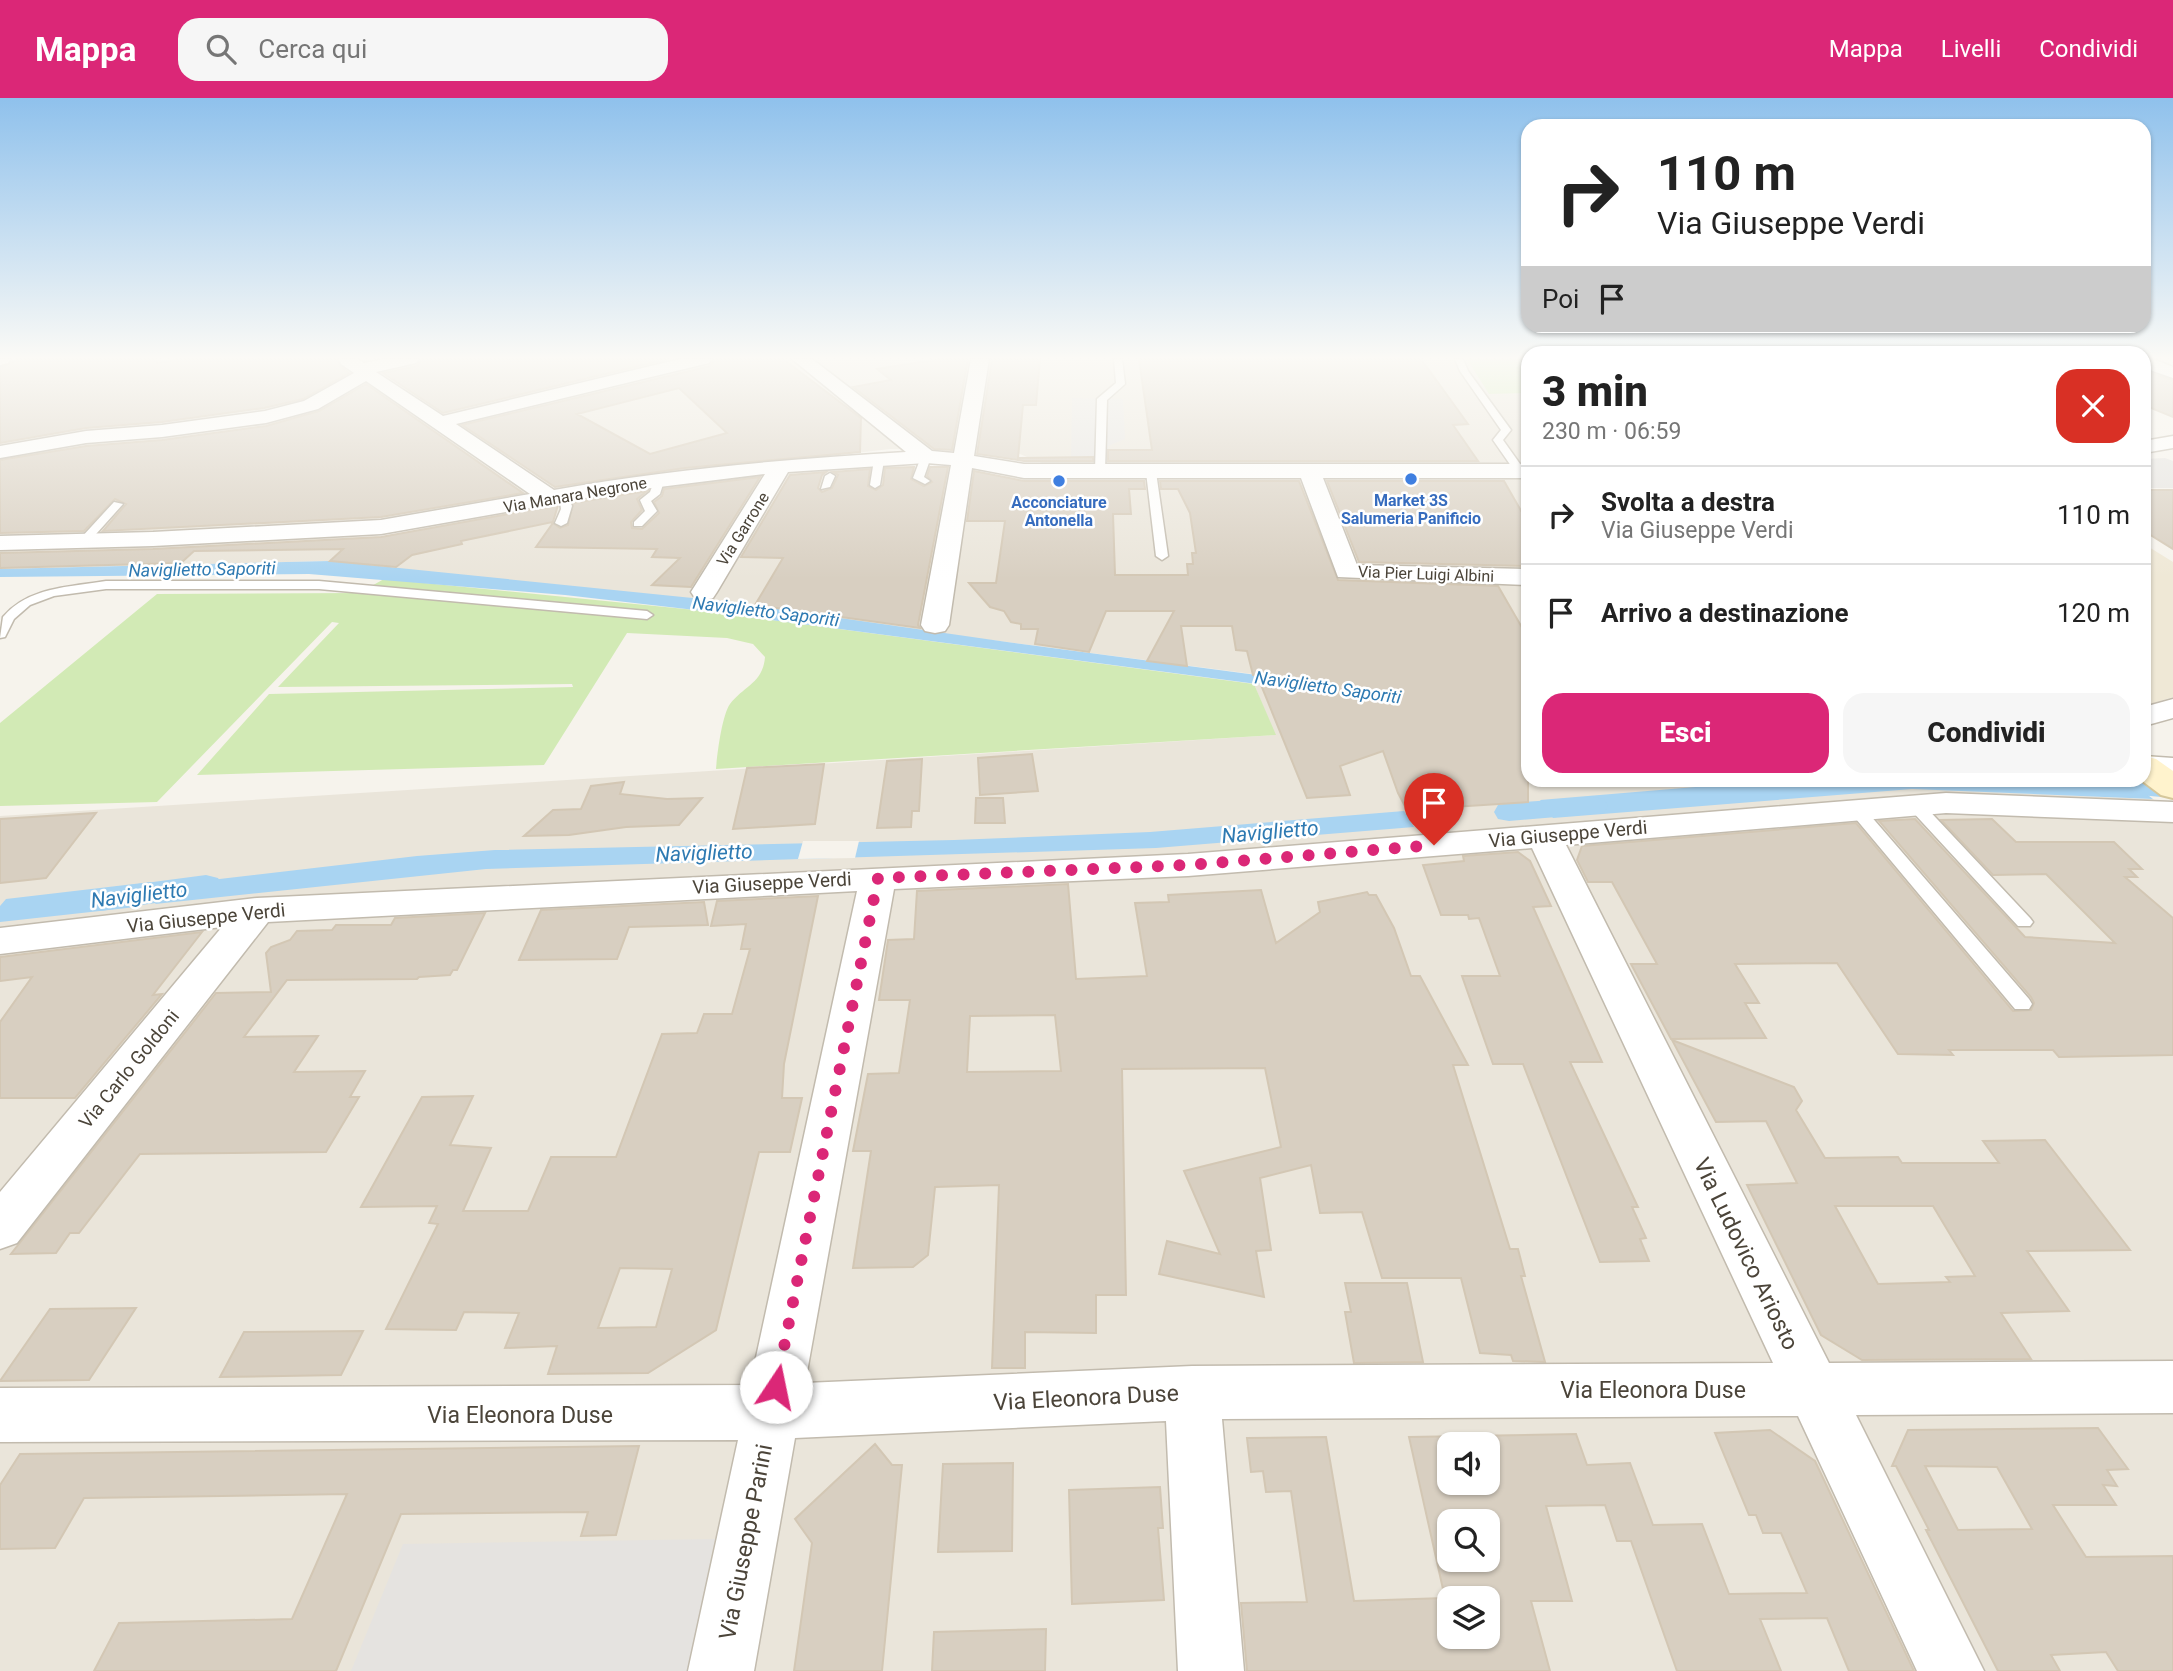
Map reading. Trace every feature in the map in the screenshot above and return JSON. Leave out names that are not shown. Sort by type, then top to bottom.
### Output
[{"type":"street","points":[[0,452],[132,432]]},
{"type":"street","points":[[457,432],[557,497]]},
{"type":"street","points":[[895,432],[926,457]]},
{"type":"street","points":[[935,625],[968,432]]},
{"type":"street","points":[[2151,446],[2173,442]]},
{"type":"street","name":"Via Manara Negrone","points":[[0,543],[382,527],[659,481],[781,466],[832,470],[880,460],[926,457],[963,460],[1024,476],[1100,471],[1151,472],[1215,483],[1310,472],[1521,471]]},
{"type":"street","name":"Via Garrone","points":[[704,592],[781,466]]},
{"type":"street","name":"Via Pier Luigi Albini","points":[[1310,472],[1347,572],[1521,577]]},
{"type":"street","points":[[2151,715],[2173,708]]},
{"type":"street","name":"Via Giuseppe Verdi","points":[[0,941],[257,910],[1188,865],[1946,803],[2173,811]]},
{"type":"street","name":"Via Ludovico Ariosto","points":[[1544,836],[1951,1671]]},
{"type":"street","name":"Via Giuseppe Parini","points":[[721,1671],[878,878]]},
{"type":"street","name":"Via Carlo Goldoni","points":[[0,1228],[257,910]]},
{"type":"street","name":"Via Eleonora Duse","points":[[0,1415],[613,1415],[771,1412],[1192,1393],[2173,1387]]},
{"type":"street","points":[[1192,1393],[1211,1671]]},
{"type":"lane","points":[[1100,471],[1101,432]]},
{"type":"lane","points":[[1504,432],[1498,439],[1521,467]]},
{"type":"lane","points":[[925,481],[918,478],[926,457]]},
{"type":"lane","points":[[875,485],[880,460]]},
{"type":"lane","points":[[825,487],[832,470]]},
{"type":"lane","points":[[1151,472],[1162,556]]},
{"type":"lane","points":[[638,524],[651,511],[645,500],[655,494],[659,481]]},
{"type":"lane","points":[[557,497],[567,502],[561,523]]},
{"type":"lane","points":[[84,541],[118,504]]},
{"type":"lane","points":[[0,634],[16,609],[26,602],[52,593],[106,585],[320,585],[648,615]]},
{"type":"lane","points":[[1916,806],[2024,922]]},
{"type":"lane","points":[[1857,810],[2022,1004]]},
{"type":"shaded area","points":[[0,432],[1521,432],[1521,465],[1047,465],[1012,451],[890,449],[620,480],[377,524],[0,539]]},
{"type":"shaded area","points":[[1071,432],[1125,432],[1125,439],[1108,446],[1109,462],[1071,462]]},
{"type":"shaded area","points":[[2165,458],[2173,461],[2173,488],[2151,488],[2151,459]]},
{"type":"shaded area","points":[[871,466],[955,468],[1002,476],[1163,479],[1521,478],[1521,709],[1007,642],[330,561],[0,569],[0,548],[383,536],[628,488],[781,470]]},
{"type":"shaded area","points":[[2151,548],[2173,562],[2173,697],[2151,704]]},
{"type":"shaded area","points":[[1254,684],[1401,703],[1521,776],[1521,787],[1927,787],[2153,799],[2173,818],[2173,1671],[0,1671],[0,816],[1275,735]]},
{"type":"shaded area","points":[[715,1539],[687,1671],[351,1671],[403,1544]]},
{"type":"green space","points":[[384,579],[695,610],[1254,684],[1276,735],[716,769],[720,735],[727,709],[735,698],[757,679],[765,657],[753,644],[727,638],[627,633],[544,765],[197,775],[269,694],[573,687],[572,684],[278,687],[339,623],[332,622],[157,802],[0,806],[0,723],[157,594],[359,593]]},
{"type":"water","name":"Naviglietto Saporiti","points":[[330,561],[722,601],[1476,704],[1401,703],[565,595],[309,574],[0,577],[0,569]]},
{"type":"water","points":[[1695,787],[2138,787],[2153,799],[1912,789],[1553,818],[1540,800]]},
{"type":"water","points":[[1404,811],[1414,827],[1156,848],[486,869],[155,904],[168,885],[417,856],[495,850],[954,840],[1150,832]]},
{"type":"water","points":[[151,882],[136,907],[0,922],[0,906],[6,899]]},
{"type":"pier","points":[[803,841],[859,841],[855,858],[798,859]]},
{"type":"building","points":[[0,432],[61,432],[0,443]]},
{"type":"building","points":[[218,432],[436,432],[523,493],[381,517],[103,531],[126,504],[115,499],[84,531],[0,533],[0,460],[86,446]]},
{"type":"building","points":[[473,432],[611,432],[650,454],[726,432],[861,432],[860,452],[685,468],[555,487]]},
{"type":"building","points":[[912,432],[955,432],[952,450],[934,449]]},
{"type":"building","points":[[980,432],[1020,432],[1018,458],[1093,457],[1093,461],[1024,461],[977,454]]},
{"type":"building","points":[[1149,432],[1458,432],[1478,461],[1108,461],[1108,450],[1152,450]]},
{"type":"building","points":[[914,467],[911,479],[924,486],[932,482],[927,476],[930,467],[948,467],[918,625],[920,628],[755,605],[783,558],[741,557],[790,475],[826,472],[822,475],[818,488],[822,492],[832,488],[838,475],[833,472],[870,469],[868,486],[876,490],[883,485],[885,468]]},
{"type":"building","points":[[974,471],[1024,481],[1144,481],[1145,489],[1129,489],[1131,514],[1113,514],[1115,575],[1188,575],[1187,564],[1193,564],[1192,553],[1196,553],[1190,513],[1178,489],[1161,489],[1160,481],[1299,481],[1338,580],[1498,586],[1521,626],[1521,787],[1528,787],[1528,802],[1407,810],[1383,751],[1340,766],[1350,795],[1307,798],[1257,675],[1253,675],[1247,651],[1236,650],[1232,626],[1181,626],[1187,666],[1147,661],[1174,611],[1106,611],[1089,652],[1035,644],[1038,629],[1021,629],[1021,624],[1011,622],[1004,611],[990,607],[969,583],[996,583],[1005,521],[967,521]]},
{"type":"building","points":[[760,477],[691,587],[652,585],[680,558],[652,557],[657,549],[536,547],[553,523],[560,528],[568,525],[573,503],[647,491],[637,499],[642,510],[631,522],[632,528],[642,529],[659,513],[654,502],[662,496],[664,489]]},
{"type":"building","points":[[1327,481],[1504,481],[1521,511],[1521,566],[1359,562]]},
{"type":"building","points":[[2151,490],[2173,490],[2173,549],[2151,535]]},
{"type":"building","points":[[558,505],[553,522],[461,541],[462,544],[412,555],[396,567],[330,561],[343,549],[194,551],[181,563],[0,568],[0,553],[153,549],[381,537]]},
{"type":"building","points":[[1032,754],[1038,791],[980,795],[978,758]]},
{"type":"building","points":[[922,759],[919,811],[912,811],[911,827],[877,828],[887,761]]},
{"type":"building","points":[[824,764],[815,824],[733,829],[747,768]]},
{"type":"building","points":[[624,782],[620,794],[667,799],[702,798],[679,825],[626,827],[569,835],[524,836],[553,810],[581,809],[591,786]]},
{"type":"building","points":[[976,798],[1003,798],[1005,823],[975,823]]},
{"type":"building","points":[[96,813],[46,878],[0,883],[0,819]]},
{"type":"building","points":[[1915,819],[2025,937],[2115,943],[2046,874],[1993,875],[1941,820],[1992,819],[2016,842],[2114,842],[2142,869],[2129,869],[2137,877],[2125,877],[2173,918],[2173,1055],[2059,1057],[2053,1050],[1949,1050],[1953,1055],[1898,1054],[1837,963],[1735,964],[1759,1003],[1745,1003],[1766,1038],[1671,1039],[1631,964],[1657,964],[1612,882],[1588,882],[1577,860],[1582,846],[1856,823],[2013,1011],[2031,1010],[2034,1003],[2031,997],[1879,821]]},
{"type":"building","points":[[1518,852],[1530,861],[1551,906],[1533,907],[1602,1062],[1570,1062],[1638,1207],[1632,1207],[1646,1238],[1640,1239],[1649,1261],[1600,1262],[1523,1064],[1493,1064],[1462,976],[1500,976],[1479,918],[1469,919],[1468,915],[1441,915],[1423,865],[1464,861],[1463,856]]},
{"type":"building","points":[[1068,884],[1076,979],[1147,976],[1135,903],[1169,902],[1168,895],[1261,890],[1276,943],[1320,912],[1318,902],[1367,892],[1369,895],[1376,895],[1394,928],[1411,976],[1420,976],[1468,1065],[1453,1065],[1510,1249],[1518,1249],[1525,1276],[1521,1276],[1545,1362],[1513,1361],[1511,1355],[1480,1353],[1461,1278],[1382,1278],[1362,1212],[1320,1213],[1311,1165],[1260,1178],[1271,1250],[1256,1251],[1264,1297],[1159,1274],[1167,1241],[1220,1254],[1184,1171],[1281,1147],[1265,1068],[1122,1069],[1126,1295],[1096,1295],[1096,1333],[1025,1332],[1025,1368],[992,1368],[999,1185],[935,1187],[928,1255],[913,1267],[853,1268],[871,1151],[853,1151],[868,1074],[899,1073],[910,1000],[879,1000],[888,940],[914,939],[917,891]],"holes":[[[1055,1015],[1061,1071],[967,1072],[970,1016]]]},
{"type":"building","points":[[818,896],[784,1064],[782,1098],[802,1098],[790,1152],[759,1152],[716,1330],[648,1373],[548,1374],[557,1346],[505,1348],[519,1313],[464,1312],[456,1330],[386,1329],[438,1224],[429,1223],[437,1206],[361,1207],[422,1097],[473,1096],[450,1145],[491,1148],[463,1211],[528,1211],[551,1157],[616,1157],[662,1034],[697,1033],[704,1014],[732,1014],[750,949],[741,949],[746,924],[711,926],[717,901]],"holes":[[[620,1268],[672,1269],[656,1327],[598,1328]]]},
{"type":"building","points":[[704,902],[708,925],[629,927],[617,959],[519,960],[541,910]]},
{"type":"building","points":[[485,913],[457,970],[453,970],[450,975],[417,979],[287,980],[244,1037],[318,1036],[294,1072],[365,1071],[350,1097],[359,1097],[326,1152],[140,1154],[79,1233],[70,1233],[56,1253],[11,1254],[216,993],[271,992],[266,953],[271,947],[290,940],[297,931],[332,930],[336,925],[391,925],[395,918]]},
{"type":"building","points":[[202,932],[153,995],[162,994],[75,1098],[0,1098],[0,1022],[32,977],[0,981],[0,957]]},
{"type":"building","points":[[1672,1040],[1794,1087],[1802,1101],[1796,1110],[1825,1158],[1898,1157],[1902,1163],[1999,1163],[1983,1141],[2045,1140],[2130,1250],[2027,1251],[2069,1311],[2001,1313],[2031,1359],[1862,1360],[1821,1335],[1747,1185],[1797,1183],[1766,1121],[1716,1122]],"holes":[[[1835,1206],[1933,1206],[1975,1276],[1946,1277],[1950,1282],[1878,1284]]]},
{"type":"building","points":[[1345,1283],[1407,1283],[1423,1362],[1354,1363],[1345,1312],[1351,1312]]},
{"type":"building","points":[[136,1308],[89,1380],[0,1381],[50,1309]]},
{"type":"building","points":[[363,1331],[341,1375],[220,1377],[244,1332]]},
{"type":"building","points":[[2098,1428],[2128,1469],[2107,1470],[2117,1486],[2103,1485],[2116,1505],[2053,1505],[2086,1557],[2173,1556],[2173,1671],[2118,1671],[2106,1652],[2051,1655],[2060,1671],[1998,1671],[1896,1466],[1892,1466],[1908,1430]],"holes":[[[1925,1466],[1997,1467],[2032,1529],[1958,1530]]]},
{"type":"building","points":[[1770,1430],[1815,1461],[1914,1671],[1849,1671],[1827,1618],[1760,1619],[1781,1671],[1677,1671],[1631,1541],[1617,1541],[1605,1505],[1546,1506],[1572,1601],[1531,1601],[1550,1671],[1247,1671],[1241,1603],[1307,1602],[1291,1491],[1266,1492],[1263,1471],[1251,1472],[1247,1438],[1326,1437],[1354,1601],[1437,1598],[1437,1649],[1500,1649],[1500,1586],[1442,1586],[1439,1572],[1500,1572],[1500,1509],[1437,1509],[1437,1562],[1409,1437],[1437,1436],[1437,1495],[1500,1495],[1500,1435],[1576,1434],[1587,1465],[1630,1463],[1653,1525],[1702,1524],[1729,1594],[1807,1593],[1781,1533],[1763,1533],[1756,1515],[1749,1515],[1715,1433]]},
{"type":"building","points":[[875,1444],[892,1465],[902,1465],[882,1671],[794,1671],[812,1543],[795,1519]]},
{"type":"building","points":[[639,1446],[616,1535],[581,1536],[588,1512],[401,1514],[336,1671],[94,1671],[119,1623],[292,1619],[347,1494],[84,1498],[55,1548],[0,1549],[0,1485],[20,1454]]},
{"type":"building","points":[[1013,1463],[1012,1551],[938,1552],[943,1464]]},
{"type":"building","points":[[1160,1487],[1163,1528],[1158,1528],[1164,1600],[1072,1604],[1069,1490]]},
{"type":"building","points":[[1046,1629],[1045,1671],[932,1671],[934,1632]]},
{"type":"waterway","points":[[2150,787],[2173,789]]},
{"type":"waterway","name":"Naviglietto","points":[[1509,812],[1593,806]]},
{"type":"waterway","name":"Naviglietto","points":[[100,900],[206,886]]},
{"type":"place","name":"Market 3S Salumeria Panificio","points":[[1411,479]]},
{"type":"place","name":"Acconciature Antonella","points":[[1059,481]]},
{"type":"route","points":[[776,1387],[878,878],[1188,865],[1434,845]]}]
